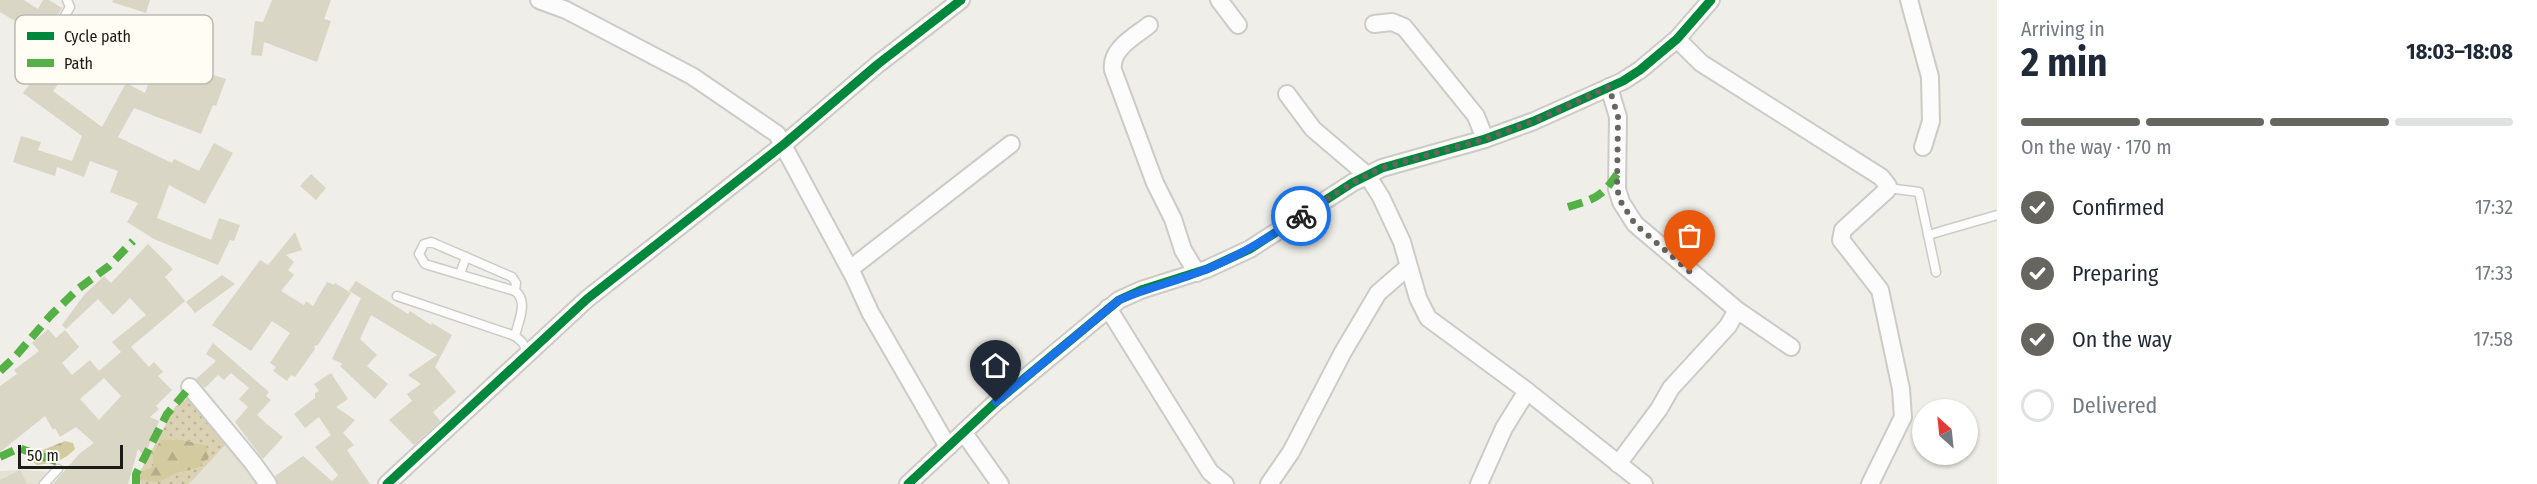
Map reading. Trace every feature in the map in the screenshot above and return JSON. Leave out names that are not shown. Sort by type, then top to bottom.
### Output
[{"type":"street","points":[[539,0],[566,10],[692,76],[777,134],[876,322],[948,447]]},
{"type":"street","points":[[387,484],[586,299],[783,145],[878,64],[961,0]]},
{"type":"street","points":[[1220,0],[1238,25]]},
{"type":"street","points":[[908,484],[996,402],[1108,308],[1141,290],[1197,273],[1250,249],[1367,175],[1382,168],[1485,139],[1534,121],[1609,87],[1640,70],[1677,39],[1711,0]]},
{"type":"street","points":[[1909,0],[1930,77],[1931,121],[1923,147]]},
{"type":"street","points":[[1374,24],[1392,22],[1404,27],[1476,116],[1485,139]]},
{"type":"street","points":[[1149,25],[1115,53],[1112,61],[1113,70],[1155,183],[1173,219],[1183,250],[1197,273]]},
{"type":"street","points":[[1677,39],[1701,63],[1881,177],[1888,188],[1843,230],[1841,236],[1841,240],[1880,290],[1901,389],[1903,417],[1870,484]]},
{"type":"street","points":[[1609,87],[1618,117],[1617,189],[1621,202],[1635,224],[1737,310],[1791,347]]},
{"type":"street","points":[[1287,94],[1320,136],[1367,175],[1381,197],[1402,242],[1418,298],[1428,318],[1527,391],[1644,484]]},
{"type":"street","points":[[850,269],[1011,144]]},
{"type":"street","points":[[1269,484],[1291,452],[1343,351],[1378,293],[1408,267]]},
{"type":"street","points":[[1108,308],[1210,472],[1225,484]]},
{"type":"street","points":[[1618,464],[1659,409],[1671,388],[1728,326],[1737,310]]},
{"type":"street","points":[[190,387],[254,463],[268,484]]},
{"type":"street","points":[[1479,484],[1504,428],[1527,391]]},
{"type":"street","points":[[964,433],[1000,484]]},
{"type":"lane","points":[[65,15],[70,7],[67,0]]},
{"type":"lane","points":[[1888,188],[1919,192],[1936,272]]},
{"type":"lane","points":[[1928,235],[1997,215]]},
{"type":"lane","points":[[515,291],[516,283],[512,277],[466,257],[431,242],[424,244],[420,250],[420,260],[425,264],[515,291],[521,295],[523,302],[515,336]]},
{"type":"lane","points":[[460,274],[466,257]]},
{"type":"lane","points":[[397,296],[515,336],[528,352]]},
{"type":"lane","points":[[44,484],[58,469]]},
{"type":"shaded area","points":[[188,398],[195,400],[228,442],[189,484],[141,484],[139,480],[158,481],[198,468],[206,445],[183,440],[153,453],[153,466],[140,472],[175,407]]},
{"type":"shaded area","points":[[231,440],[264,484],[189,484],[211,460]]},
{"type":"shaded area","points":[[0,471],[53,472],[41,484],[0,484]]},
{"type":"green space","points":[[161,440],[183,440],[206,445],[209,457],[198,468],[178,473],[158,482],[139,480],[140,472],[153,466],[153,453]]},
{"type":"green space","points":[[65,441],[73,443],[75,449],[62,459],[37,465],[30,460],[33,454]]},
{"type":"building","points":[[0,0],[24,0],[38,9],[43,0],[49,0],[62,8],[58,15],[15,15],[15,21],[0,12]]},
{"type":"building","points":[[113,0],[150,0],[146,13],[112,2]]},
{"type":"building","points":[[272,0],[331,0],[324,19],[331,21],[317,62],[264,42],[262,56],[251,55],[255,21],[263,22]]},
{"type":"building","points":[[213,75],[226,79],[216,106],[213,105],[201,134],[134,108],[118,137],[172,163],[174,159],[199,171],[214,143],[233,153],[205,204],[169,185],[157,218],[211,240],[219,218],[240,225],[234,241],[230,240],[218,265],[154,239],[127,222],[138,203],[110,192],[118,171],[90,161],[84,177],[57,167],[55,176],[13,162],[21,136],[41,142],[38,150],[72,161],[82,136],[23,93],[30,84],[58,84],[53,91],[102,127],[125,84],[145,93],[148,84],[213,84]]},
{"type":"building","points":[[311,174],[326,188],[316,200],[300,186]]},
{"type":"building","points":[[295,232],[302,250],[286,255],[294,262],[288,270],[294,275],[281,291],[304,305],[306,301],[313,306],[327,282],[334,285],[335,283],[351,293],[295,377],[291,375],[287,381],[273,371],[276,367],[270,363],[290,333],[272,321],[251,351],[212,325],[260,260],[268,265]]},
{"type":"building","points":[[148,244],[173,269],[165,277],[185,301],[131,347],[149,367],[154,362],[163,372],[158,376],[172,390],[156,406],[159,409],[150,417],[159,421],[144,457],[138,449],[128,484],[53,484],[80,453],[94,443],[76,427],[60,437],[45,416],[0,452],[0,386],[17,374],[14,370],[39,351],[32,343],[48,329],[56,338],[65,330],[79,347],[62,363],[72,375],[90,360],[99,371],[121,352],[112,342],[146,315],[130,298],[113,315],[98,299],[66,329],[62,325],[84,295],[104,276],[111,283]],"holes":[[[104,378],[121,396],[99,420],[80,399]]]},
{"type":"building","points":[[222,275],[235,284],[195,313],[186,302]]},
{"type":"building","points":[[356,281],[408,314],[410,311],[452,335],[435,367],[456,392],[433,412],[440,421],[414,445],[389,420],[412,401],[407,394],[421,384],[408,375],[437,355],[371,315],[360,339],[377,355],[367,366],[388,384],[375,399],[340,366],[343,364],[332,359],[361,298],[349,291]]},
{"type":"building","points":[[213,343],[269,392],[266,396],[271,400],[257,415],[266,423],[265,425],[267,424],[283,437],[263,459],[235,422],[248,407],[239,399],[249,388],[231,373],[224,380],[218,375],[205,388],[196,379],[216,361],[206,354]]},
{"type":"building","points":[[331,373],[348,399],[336,407],[355,420],[343,433],[354,445],[347,450],[370,484],[278,484],[275,476],[303,456],[332,481],[338,475],[315,447],[331,435],[319,417],[305,428],[294,414],[315,398],[315,393],[319,391],[314,384]]},
{"type":"building","points":[[20,470],[27,484],[0,484],[0,480]]},
{"type":"marked path","points":[[1568,207],[1597,196],[1618,173]]},
{"type":"marked path","points":[[0,371],[51,315],[78,289],[109,266],[133,241]]},
{"type":"marked path","points":[[136,484],[136,474],[167,414],[190,387]]},
{"type":"marked path","points":[[0,457],[19,448],[64,464]]},
{"type":"cycle path","points":[[387,484],[587,299],[783,145],[878,64],[961,0]]},
{"type":"cycle path","points":[[908,484],[996,402],[1119,300],[1141,290],[1207,269],[1250,249],[1352,183],[1382,168],[1485,139],[1534,121],[1623,81],[1677,39],[1711,0]]},
{"type":"way so far","points":[[1301,216],[1352,183],[1382,168],[1485,139],[1534,121],[1609,87],[1618,117],[1617,189],[1621,202],[1635,224],[1690,272]]},
{"type":"route","points":[[996,402],[1119,300],[1141,290],[1177,281],[1207,269],[1250,249],[1301,216]]}]
